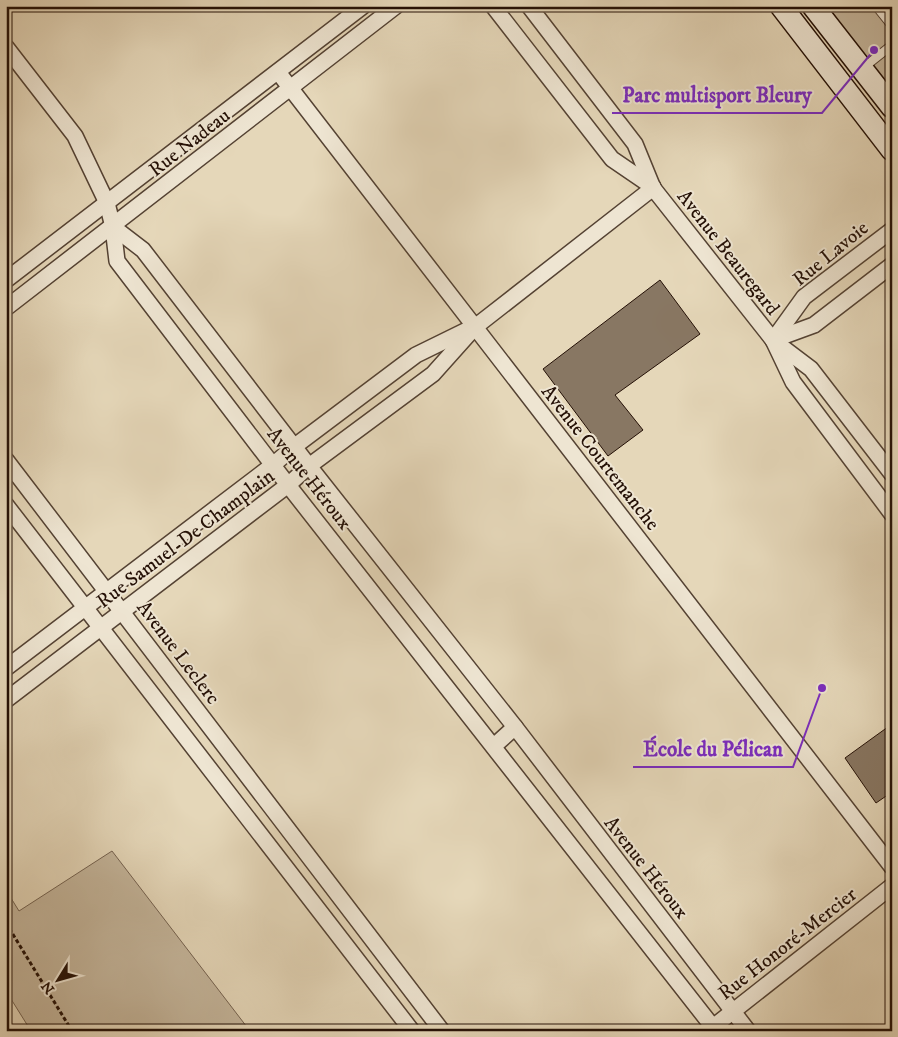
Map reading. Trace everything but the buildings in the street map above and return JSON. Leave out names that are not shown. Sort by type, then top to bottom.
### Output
[{"type":"street","name":"Rue Nadeau","points":[[6,280],[363,6]]},
{"type":"street","name":"Rue Nadeau","points":[[6,308],[396,6]]},
{"type":"street","name":"Avenue Beauregard","points":[[493,6],[612,159],[653,188]]},
{"type":"street","name":"Avenue Beauregard","points":[[529,6],[634,144],[653,188],[773,340],[793,382],[892,514]]},
{"type":"street","points":[[781,6],[892,150]]},
{"type":"street","points":[[813,6],[892,107]]},
{"type":"street","name":"Avenue Héroux","points":[[6,47],[75,136],[107,203],[113,227],[117,262],[274,464],[288,485],[494,746],[712,1029]]},
{"type":"street","name":"Avenue Courtemanche","points":[[278,72],[892,867]]},
{"type":"street","name":"Rue Samuel-De Champlain","points":[[6,700],[288,485],[310,466],[433,374],[475,326],[653,188]]},
{"type":"street","name":"Avenue Héroux","points":[[113,227],[143,250],[515,727],[748,1031]]},
{"type":"street","name":"Rue Lavoie","points":[[773,340],[804,297],[892,230]]},
{"type":"street","points":[[773,340],[814,325],[892,265]]},
{"type":"street","name":"Rue Samuel-De Champlain","points":[[6,668],[416,355],[475,326]]},
{"type":"street","name":"Avenue Beauregard","points":[[773,340],[811,368],[892,474]]},
{"type":"street","name":"Avenue Leclerc","points":[[6,460],[442,1031]]},
{"type":"street","points":[[6,505],[412,1031]]},
{"type":"street","points":[[494,746],[515,727]]},
{"type":"street","points":[[207,766],[228,750]]},
{"type":"street","name":"Rue Honoré-Mercier","points":[[712,1029],[892,886]]},
{"type":"lane","points":[[876,6],[892,26]]},
{"type":"lane","points":[[862,69],[892,45]]},
{"type":"path","points":[[6,923],[72,1031]]},
{"type":"shaded area","points":[[821,6],[892,6],[892,93]]},
{"type":"shaded area","points":[[112,851],[250,1031],[31,1031],[6,991],[6,890],[19,911]]},
{"type":"place","name":"Parc multisport Bleury","points":[[874,50]]},
{"type":"place","name":"École du Pélican","points":[[822,688]]}]
